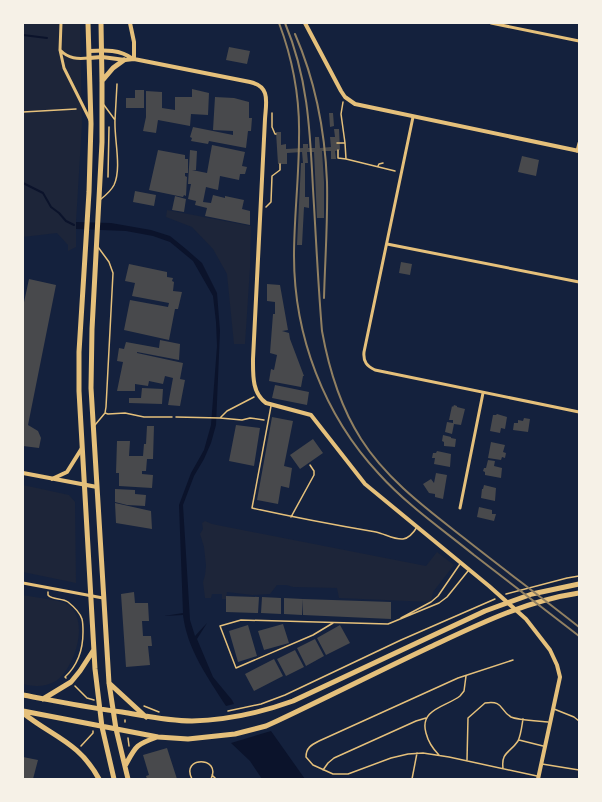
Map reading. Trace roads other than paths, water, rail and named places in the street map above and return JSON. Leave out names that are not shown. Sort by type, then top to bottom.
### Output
[{"type":"highway","points":[[88,23],[91,124],[79,352],[79,391],[93,651],[99,709],[114,779]]},
{"type":"highway","points":[[101,23],[103,103],[91,358],[91,388],[109,683],[116,729],[128,779]]},
{"type":"highway","points":[[102,81],[113,68],[124,60]]},
{"type":"highway","points":[[23,695],[146,717],[178,721],[210,720],[241,716],[268,710],[293,701],[492,608],[520,598],[579,584]]},
{"type":"highway","points":[[23,712],[158,737],[188,739],[235,734],[266,726],[501,614],[535,603],[579,593]]},
{"type":"highway","points":[[43,699],[71,682],[93,651]]},
{"type":"highway","points":[[109,683],[146,717]]},
{"type":"highway","points":[[23,712],[35,723],[53,733],[77,750],[86,759],[99,779]]},
{"type":"highway","points":[[125,766],[133,751],[139,744],[158,737]]},
{"type":"street","points":[[61,23],[60,50],[64,68],[84,106],[91,124]]},
{"type":"street","points":[[130,23],[134,42],[134,59]]},
{"type":"street","points":[[305,23],[341,91],[351,102],[358,105],[413,117],[578,151],[579,143]]},
{"type":"street","points":[[491,23],[579,41]]},
{"type":"street","points":[[60,50],[69,57],[78,59],[102,57],[124,60],[134,59],[250,82],[258,84],[264,88],[266,112],[253,359],[253,378],[258,396],[266,404],[271,406],[311,415],[365,484],[490,586],[526,619],[550,650],[557,665],[560,677],[539,778]]},
{"type":"street","points":[[89,51],[116,51],[127,54],[134,59]]},
{"type":"street","points":[[413,117],[364,352],[365,363],[375,370],[579,412]]},
{"type":"street","points":[[387,244],[579,282]]},
{"type":"street","points":[[460,508],[483,393]]},
{"type":"street","points":[[52,479],[67,472],[82,448]]},
{"type":"street","points":[[23,473],[97,488]]},
{"type":"street","points":[[23,583],[103,598]]},
{"type":"lane","points":[[99,200],[112,188],[115,179],[117,152],[114,130],[117,84]]},
{"type":"lane","points":[[103,103],[115,120]]},
{"type":"lane","points":[[93,427],[104,413],[113,273],[109,262],[97,244]]},
{"type":"lane","points":[[271,406],[252,508],[291,517],[384,534],[401,539],[405,539],[410,536],[418,527]]},
{"type":"lane","points":[[104,413],[126,413],[144,417],[172,417]]},
{"type":"lane","points":[[291,517],[314,475],[314,471],[310,465]]},
{"type":"lane","points":[[388,624],[431,602],[438,596],[461,563]]},
{"type":"lane","points":[[333,623],[313,635],[236,668],[220,626],[241,620],[388,624],[439,603],[447,597],[469,570]]},
{"type":"lane","points":[[513,660],[466,676],[310,746],[306,751],[306,756],[323,770],[333,774],[342,775],[391,758],[423,753],[466,760],[539,778]]},
{"type":"lane","points":[[439,755],[434,750],[426,735],[424,726],[426,718],[431,712],[460,696],[464,691],[466,676]]},
{"type":"lane","points":[[466,760],[468,718],[485,703],[496,702],[503,708],[508,716],[517,719],[550,722]]},
{"type":"lane","points":[[553,709],[574,717],[579,721]]},
{"type":"lane","points":[[323,770],[334,758],[416,721],[426,718]]},
{"type":"lane","points":[[503,768],[502,760],[504,756],[519,740],[523,719]]},
{"type":"lane","points":[[519,740],[545,746]]},
{"type":"lane","points":[[412,779],[417,753]]},
{"type":"lane","points":[[192,779],[190,770],[197,762],[208,763],[212,769],[211,779]]},
{"type":"lane","points":[[542,764],[579,770]]},
{"type":"lane","points":[[212,774],[216,779]]},
{"type":"waterway","points":[[23,35],[47,38]]},
{"type":"waterway","points":[[23,183],[43,193],[51,207],[66,221],[74,225]]},
{"type":"railway","points":[[279,23],[292,65],[297,94],[299,123],[299,153],[294,241],[295,286],[306,345],[328,400],[360,451],[379,474],[401,496],[437,526],[579,636]]},
{"type":"railway","points":[[285,23],[299,64],[309,125],[322,331],[332,374],[347,414],[371,454],[408,493],[579,627]]},
{"type":"railway","points":[[295,34],[308,70],[318,106],[324,144],[327,182],[324,298]]}]
